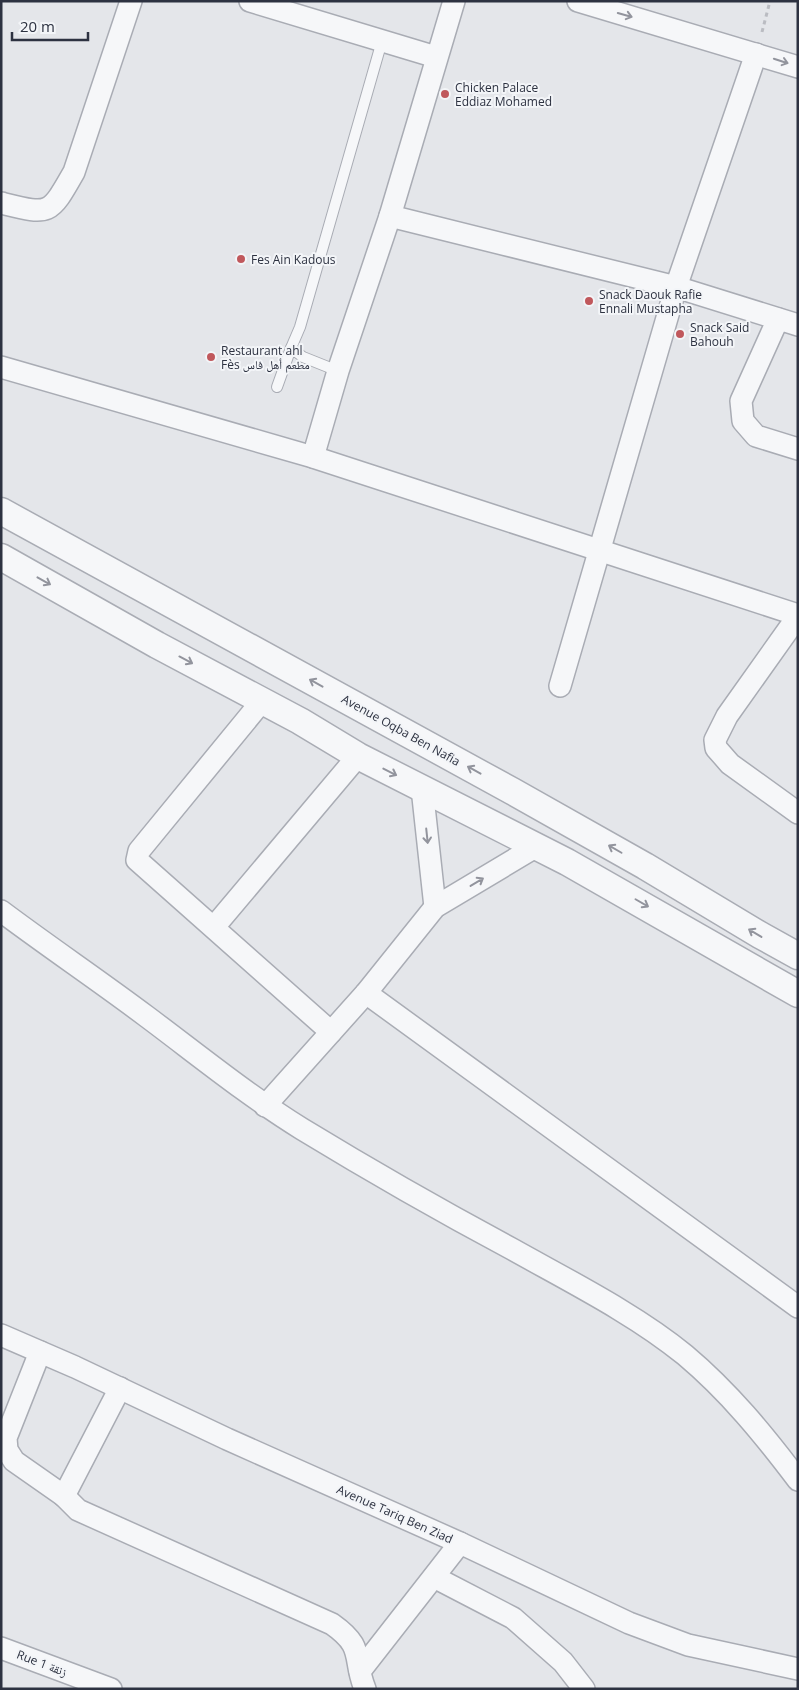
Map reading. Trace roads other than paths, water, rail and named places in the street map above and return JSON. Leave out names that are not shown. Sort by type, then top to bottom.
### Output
[{"type":"street","points":[[1,203],[29,210],[42,211],[48,209],[56,202],[74,172],[131,1]]},
{"type":"street","points":[[250,1],[436,57]]},
{"type":"street","points":[[313,457],[338,371],[390,216],[454,1]]},
{"type":"street","points":[[578,1],[798,67]]},
{"type":"street","points":[[560,686],[676,286],[756,54]]},
{"type":"street","points":[[390,216],[676,286],[788,322],[741,402],[743,421],[756,436],[798,449]]},
{"type":"street","points":[[1,367],[313,457],[798,616],[727,716],[714,740],[716,748],[726,760],[798,813]]},
{"type":"street","name":"Avenue Oqba Ben Nafia","points":[[1,511],[512,791],[798,956]]},
{"type":"street","points":[[1,557],[300,721],[358,756],[537,846],[630,896],[798,994]]},
{"type":"street","points":[[262,701],[139,851],[137,860],[331,1032]]},
{"type":"street","points":[[214,927],[358,756]]},
{"type":"street","points":[[422,788],[435,908]]},
{"type":"street","points":[[265,1106],[366,992],[435,908],[537,846]]},
{"type":"street","points":[[1,911],[265,1106],[473,1228],[590,1293],[657,1335],[683,1354],[719,1385],[762,1433],[798,1480]]},
{"type":"street","points":[[366,992],[798,1307]]},
{"type":"street","name":"Avenue Tariq Ben Ziad","points":[[1,1335],[460,1543],[629,1623],[688,1645],[798,1668]]},
{"type":"street","points":[[40,1352],[6,1438],[7,1450],[14,1461],[64,1496],[78,1510],[332,1624],[353,1643],[363,1680]]},
{"type":"street","points":[[64,1496],[120,1388]]},
{"type":"street","points":[[363,1680],[434,1577],[460,1543]]},
{"type":"street","points":[[434,1577],[513,1618],[563,1662],[584,1689]]},
{"type":"street","name":"Rue 1 زنقة","points":[[1,1648],[111,1689]]},
{"type":"lane","points":[[277,387],[300,327],[382,41]]},
{"type":"lane","points":[[291,348],[303,357],[338,371]]},
{"type":"place","name":"Chicken Palace Eddiaz Mohamed","points":[[445,94]]},
{"type":"place","name":"Fes Ain Kadous","points":[[241,259]]},
{"type":"place","name":"Snack Daouk Rafie Ennali Mustapha","points":[[589,301]]},
{"type":"place","name":"Snack Said Bahouh","points":[[680,334]]},
{"type":"place","name":"Restaurant ahl Fès مطعم أهل فاس","points":[[211,357]]}]
